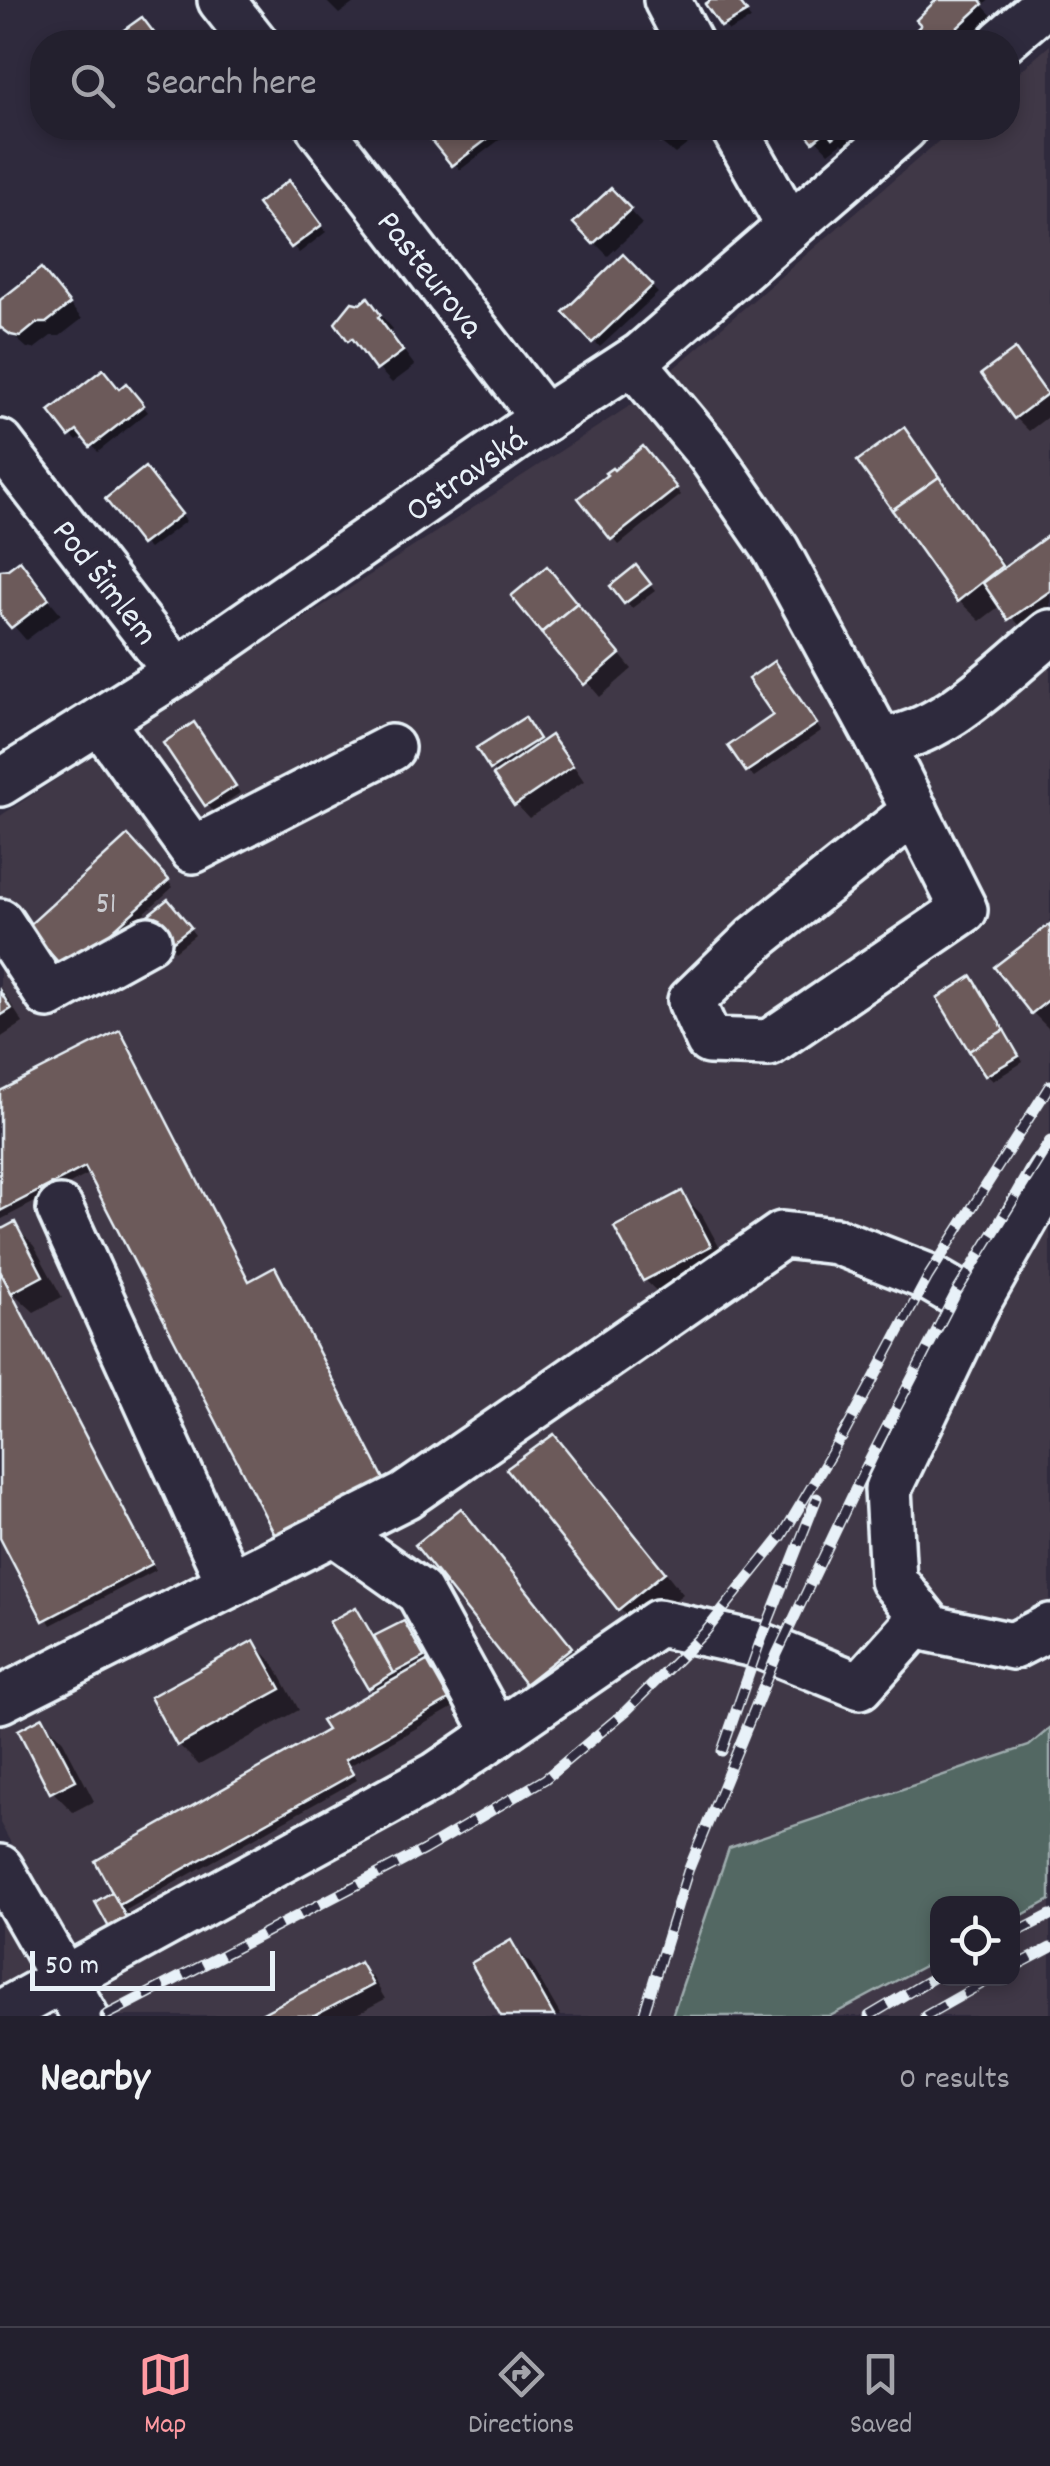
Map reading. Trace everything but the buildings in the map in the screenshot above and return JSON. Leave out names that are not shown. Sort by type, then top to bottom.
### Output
[{"type":"street","points":[[221,0],[245,30]]},
{"type":"street","points":[[667,0],[683,30]]},
{"type":"street","points":[[1015,30],[1050,0]]},
{"type":"street","name":"Pasteurova","points":[[329,140],[544,418]]},
{"type":"street","points":[[741,140],[790,227]]},
{"type":"street","name":"Ostravská","points":[[0,783],[177,672],[544,418],[633,362],[890,140]]},
{"type":"street","points":[[633,362],[709,453],[776,550],[880,740],[964,910],[769,1044],[710,1041],[692,1001],[757,938],[915,811]]},
{"type":"street","name":"Pod Šimlem","points":[[0,443],[177,672]]},
{"type":"street","points":[[880,740],[901,740],[942,720],[1050,633]]},
{"type":"street","points":[[100,721],[193,850],[391,748]]},
{"type":"street","points":[[0,922],[48,995],[148,940]]},
{"type":"street","points":[[1050,1175],[976,1306],[888,1488],[894,1580],[932,1630],[1013,1646],[1050,1627]]},
{"type":"street","points":[[60,1209],[230,1584]]},
{"type":"street","points":[[0,1700],[405,1496],[782,1235],[836,1240],[928,1276],[976,1306]]},
{"type":"street","points":[[334,1532],[418,1592],[497,1734]]},
{"type":"street","points":[[0,2014],[74,1998],[437,1775],[658,1623],[759,1646],[860,1686],[922,1617]]},
{"type":"street","points":[[0,1868],[74,1998]]},
{"type":"shaded area","points":[[1050,45],[1050,2016],[106,2016],[0,1823],[0,816],[631,405],[940,140],[1020,140],[1020,71]]},
{"type":"shaded area","points":[[0,1909],[60,2016],[0,2016]]},
{"type":"green space","points":[[1050,1728],[1050,1900],[1020,1916],[1020,1896],[930,1896],[930,1963],[830,2016],[672,2016],[729,1848],[1029,1746]]},
{"type":"railway","points":[[842,1438],[928,1277],[1050,1085]]},
{"type":"railway","points":[[643,2016],[688,1871],[777,1654],[865,1469],[956,1293],[1050,1141]]},
{"type":"railway","points":[[105,2016],[424,1850],[545,1779],[626,1711],[706,1631],[782,1536],[847,1427]]},
{"type":"railway","points":[[722,1751],[817,1498]]},
{"type":"railway","points":[[1020,1931],[1050,1915]]},
{"type":"railway","points":[[1020,1964],[1050,1948]]},
{"type":"railway","points":[[869,2016],[930,1980]]},
{"type":"railway","points":[[925,2016],[978,1986]]}]
